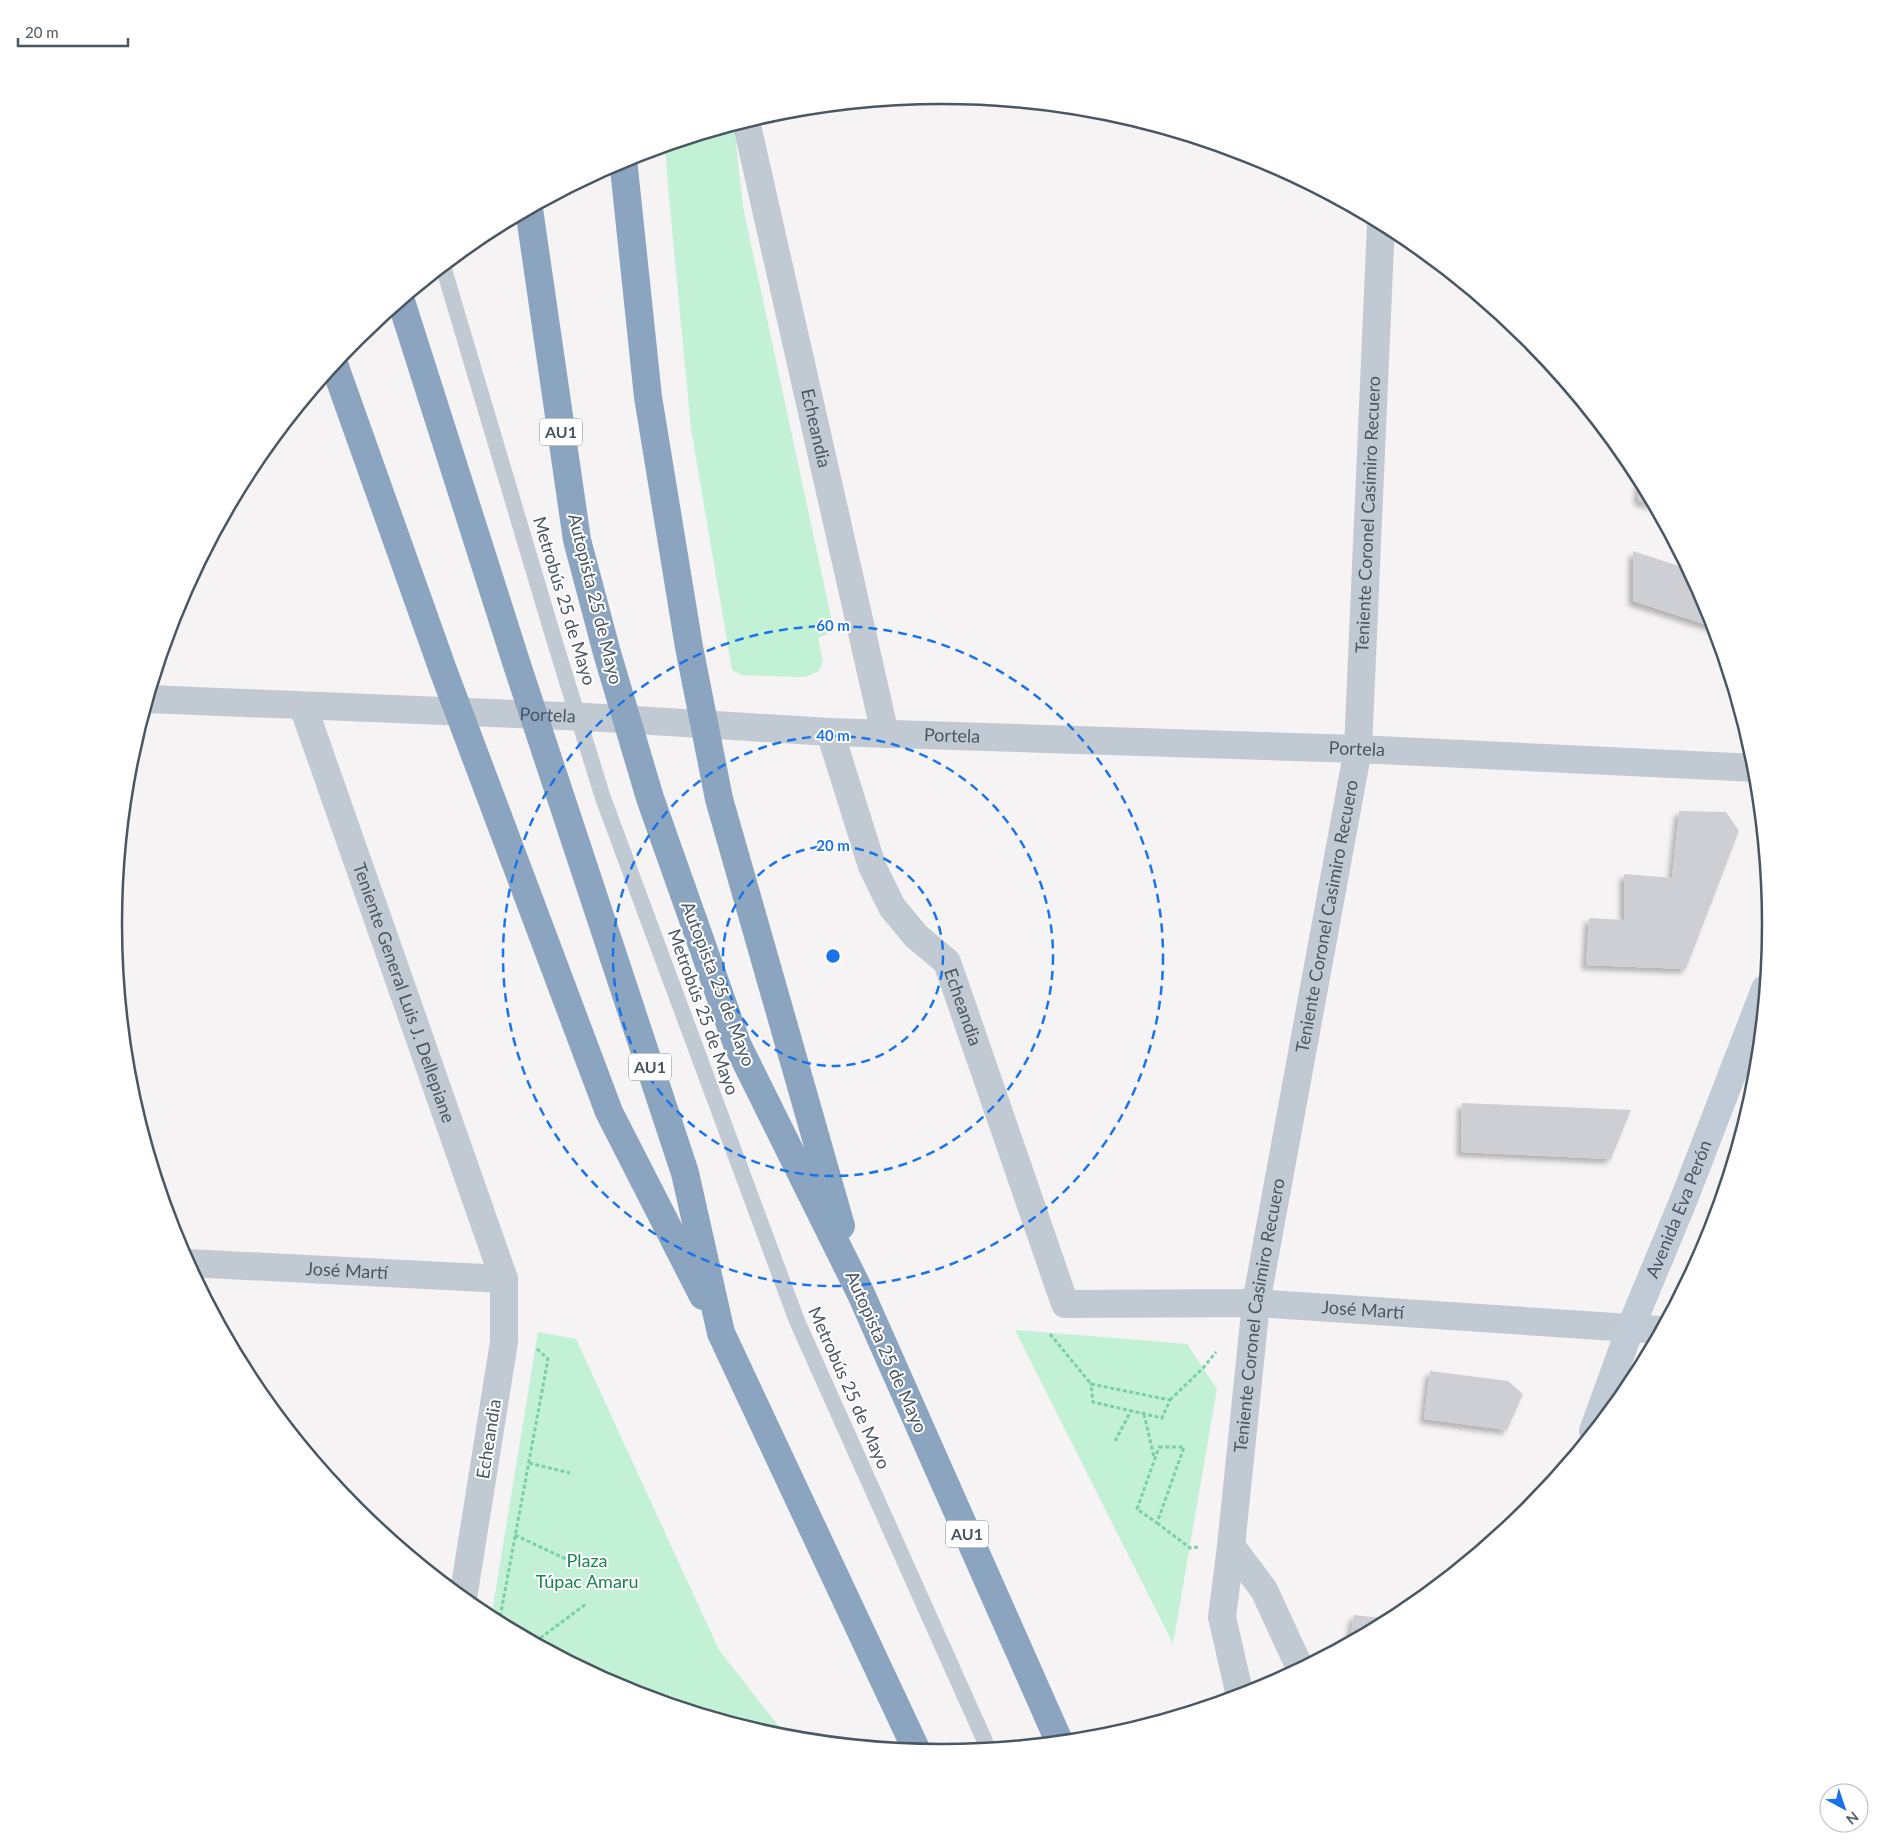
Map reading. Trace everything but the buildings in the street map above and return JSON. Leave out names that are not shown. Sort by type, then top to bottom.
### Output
[{"type":"highway","points":[[624,168],[648,397],[689,646],[719,799],[783,1028],[861,1294]]},
{"type":"highway","name":"Autopista 25 de Mayo","points":[[531,215],[577,540],[607,653],[650,798],[737,1044],[861,1294],[1056,1736]]},
{"type":"highway","name":"AU1","points":[[403,306],[518,668],[685,1173],[721,1333],[913,1743]]},
{"type":"highway","points":[[336,371],[443,670],[609,1112],[721,1333]]},
{"type":"main road","name":"Avenida Eva Perón","points":[[1599,1415],[1630,1330],[1684,1199],[1757,1010]]},
{"type":"street","name":"Echeandia","points":[[748,128],[885,734]]},
{"type":"street","name":"Teniente Coronel Casimiro Recuero","points":[[1231,1546],[1256,1303],[1358,749],[1381,231]]},
{"type":"street","name":"Portela","points":[[154,699],[587,717],[830,732],[1358,749],[1747,768]]},
{"type":"street","name":"Teniente General Luis J. Dellepiane","points":[[303,706],[504,1279]]},
{"type":"street","name":"Echeandia","points":[[830,732],[872,866],[892,907],[916,936],[947,962],[1065,1304]]},
{"type":"street","name":"José Martí","points":[[195,1263],[504,1279]]},
{"type":"street","name":"Echeandia","points":[[464,1590],[504,1342],[504,1279]]},
{"type":"street","name":"José Martí","points":[[1065,1304],[1256,1303],[1630,1330],[1654,1330]]},
{"type":"street","points":[[1231,1546],[1264,1590],[1298,1663]]},
{"type":"street","points":[[1231,1546],[1222,1617],[1238,1689]]},
{"type":"lane","name":"Metrobús 25 de Mayo","points":[[445,272],[603,798],[796,1321],[985,1742]]},
{"type":"path","points":[[1065,1304],[1049,1333],[1091,1384],[1093,1402],[1162,1418],[1170,1400],[1203,1368],[1221,1346]]},
{"type":"path","points":[[500,1615],[548,1359],[536,1348],[504,1342]]},
{"type":"path","points":[[1091,1384],[1170,1400]]},
{"type":"path","points":[[1115,1440],[1131,1411]]},
{"type":"path","points":[[1144,1414],[1155,1458]]},
{"type":"path","points":[[1157,1523],[1184,1447],[1160,1447],[1136,1509],[1190,1548],[1231,1546]]},
{"type":"path","points":[[529,1463],[570,1473]]},
{"type":"path","points":[[515,1535],[568,1560]]},
{"type":"path","points":[[539,1638],[586,1604]]},
{"type":"green space","points":[[735,131],[743,207],[834,631],[818,638],[823,661],[819,671],[806,677],[742,675],[732,670],[691,429],[665,152]]},
{"type":"green space","points":[[1015,1330],[1187,1344],[1217,1389],[1173,1644]]},
{"type":"green space","name":"Plaza Túpac Amaru","points":[[538,1332],[576,1339],[719,1650],[780,1727],[678,1701],[628,1682],[579,1660],[492,1610]]}]
